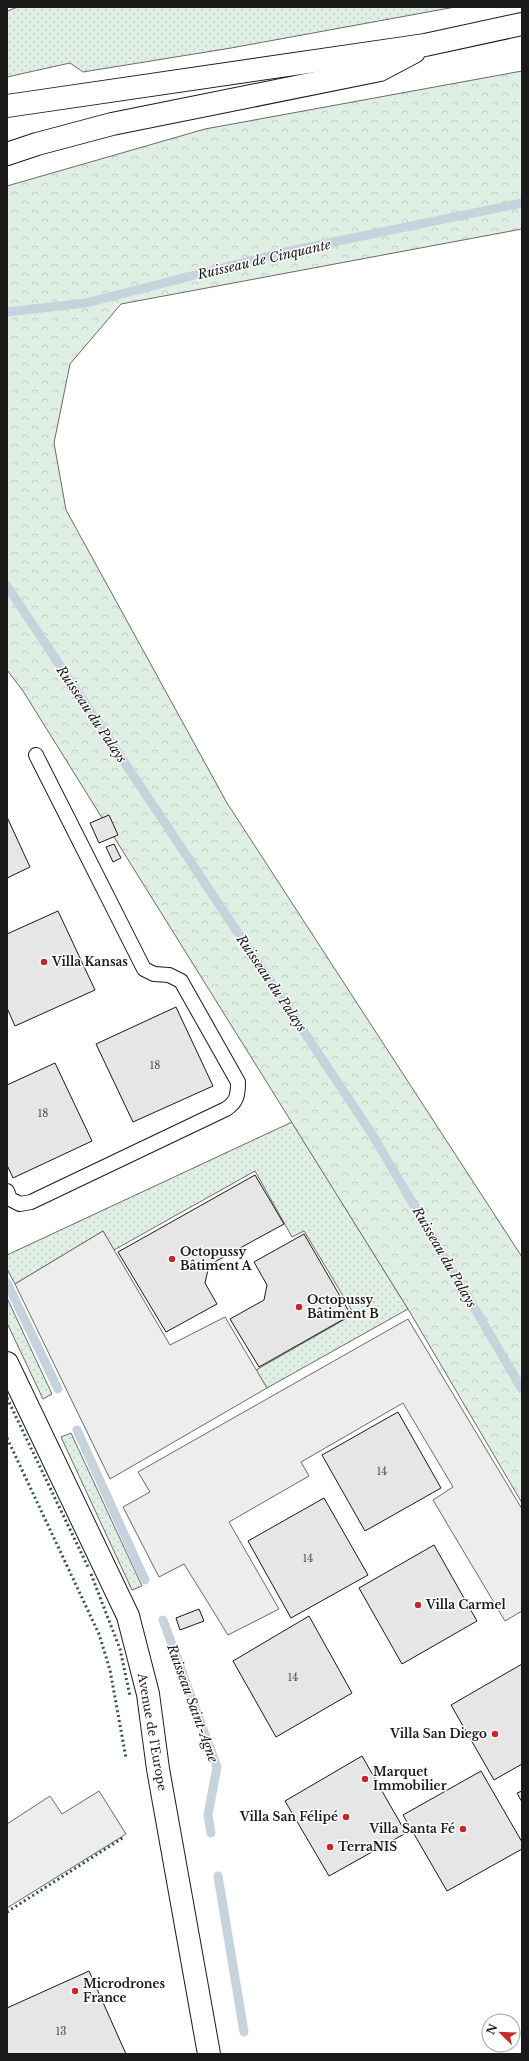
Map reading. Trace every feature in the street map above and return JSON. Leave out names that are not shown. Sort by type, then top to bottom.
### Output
[{"type":"main road","points":[[7,106],[425,45],[522,24]]},
{"type":"main road","points":[[7,154],[37,144],[112,124],[380,70],[425,45]]},
{"type":"main road","name":"Avenue de l'Europe","points":[[7,1363],[128,1616],[148,1694],[158,1769],[209,2054]]},
{"type":"lane","points":[[7,1192],[10,1198],[20,1204],[31,1202],[226,1109],[234,1104],[238,1095],[238,1082],[181,981],[169,975],[154,974],[144,969],[36,755]]},
{"type":"green space","points":[[18,7],[455,7],[231,48],[83,72],[70,63],[7,77],[7,11]]},
{"type":"green space","points":[[522,71],[522,229],[121,304],[70,364],[54,443],[66,510],[227,803],[522,1257],[522,1503],[408,1309],[23,691],[7,670],[7,186],[205,129]]},
{"type":"green space","points":[[292,1122],[408,1309],[267,1388],[256,1370],[354,1314],[304,1231],[292,1237],[255,1171],[114,1250],[103,1231],[15,1284],[7,1269],[7,1255]]},
{"type":"green space","points":[[7,1298],[52,1394],[43,1399],[7,1323]]},
{"type":"green space","points":[[71,1433],[142,1586],[132,1590],[61,1437]]},
{"type":"shaded area","points":[[103,1231],[170,1345],[225,1317],[267,1388],[110,1479],[15,1284]]},
{"type":"shaded area","points":[[408,1319],[522,1509],[522,1611],[505,1621],[433,1500],[453,1487],[403,1403],[301,1462],[309,1476],[229,1522],[279,1609],[228,1635],[184,1564],[159,1577],[123,1507],[150,1492],[138,1472]]},
{"type":"shaded area","points":[[99,1791],[126,1834],[7,1908],[7,1824],[50,1796],[62,1814]]},
{"type":"building","points":[[109,815],[118,835],[99,843],[90,823]]},
{"type":"building","points":[[7,817],[30,867],[7,878]]},
{"type":"building","points":[[114,844],[121,858],[113,862],[106,847]]},
{"type":"building","name":"Villa Kansas","points":[[58,911],[95,990],[15,1026],[7,1008],[7,934]]},
{"type":"building","points":[[176,1007],[213,1086],[133,1122],[96,1044]]},
{"type":"building","points":[[55,1063],[92,1141],[13,1178],[7,1165],[7,1085]]},
{"type":"building","name":"Octopussy Bâtiment A","points":[[255,1175],[284,1224],[209,1265],[205,1283],[217,1304],[166,1332],[118,1252]]},
{"type":"building","name":"Octopussy Bâtiment B","points":[[304,1234],[351,1315],[259,1367],[230,1319],[264,1300],[267,1285],[254,1262]]},
{"type":"building","points":[[398,1412],[441,1488],[365,1531],[322,1455]]},
{"type":"building","points":[[324,1498],[368,1575],[291,1618],[248,1541]]},
{"type":"building","name":"Villa Carmel","points":[[434,1545],[477,1621],[402,1664],[359,1588]]},
{"type":"building","points":[[199,1609],[204,1621],[180,1630],[176,1618]]},
{"type":"building","points":[[309,1616],[352,1693],[276,1737],[233,1661]]},
{"type":"building","name":"Villa San Diego","points":[[522,1664],[522,1764],[494,1780],[451,1705]]},
{"type":"building","name":"Villa San Félipé","points":[[362,1756],[406,1833],[329,1876],[285,1801]]},
{"type":"building","name":"Villa Santa Fé","points":[[481,1771],[522,1842],[522,1849],[447,1891],[403,1815]]},
{"type":"building","points":[[522,1791],[522,1802],[517,1793]]},
{"type":"building","points":[[89,1971],[126,2054],[7,2054],[7,2008]]},
{"type":"waterway","name":"Ruisseau de Cinquante","points":[[7,312],[86,303],[285,252],[522,203]]},
{"type":"waterway","name":"Ruisseau du Palays","points":[[7,586],[372,1134],[522,1389]]},
{"type":"waterway","name":"Ruisseau Saint-Agne","points":[[7,1283],[58,1389]]},
{"type":"waterway","name":"Ruisseau Saint-Agne","points":[[77,1430],[145,1580]]},
{"type":"waterway","name":"Ruisseau Saint-Agne","points":[[163,1620],[217,1767],[208,1815],[211,1833]]},
{"type":"waterway","name":"Ruisseau Saint-Agne","points":[[218,1876],[244,2032]]},
{"type":"hedge","points":[[7,1398],[88,1567]]},
{"type":"hedge","points":[[7,1438],[99,1634],[110,1670],[126,1758]]},
{"type":"hedge","points":[[91,1574],[120,1649],[130,1696]]},
{"type":"hedge","points":[[7,1912],[124,1837]]},
{"type":"place","name":"Villa Kansas","points":[[44,962]]},
{"type":"place","name":"Octopussy Bâtiment A","points":[[172,1259]]},
{"type":"place","name":"Octopussy Bâtiment B","points":[[299,1307]]},
{"type":"place","name":"Villa Carmel","points":[[418,1605]]},
{"type":"place","name":"Villa San Diego","points":[[495,1734]]},
{"type":"place","name":"Marquet Immobilier","points":[[365,1779]]},
{"type":"place","name":"Villa San Félipé","points":[[346,1817]]},
{"type":"place","name":"Villa Santa Fé","points":[[463,1829]]},
{"type":"place","name":"TerraNIS","points":[[330,1847]]},
{"type":"place","name":"Microdrones France","points":[[75,1991]]}]
